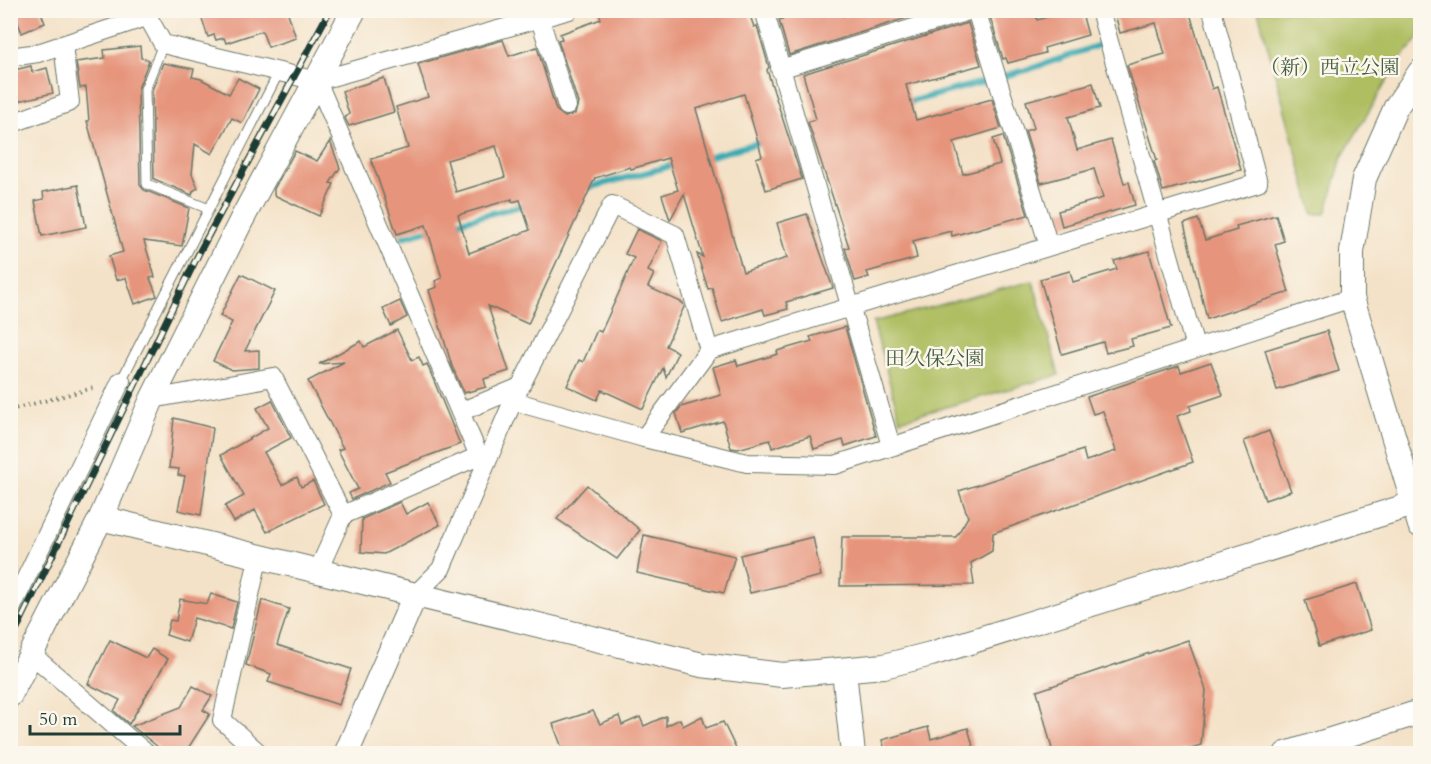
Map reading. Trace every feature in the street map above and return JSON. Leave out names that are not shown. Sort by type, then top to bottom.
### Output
[{"type":"street","points":[[10,695],[101,518],[152,399],[242,219],[354,10]]},
{"type":"street","points":[[10,57],[38,53],[145,14],[163,44],[317,81],[569,10]]},
{"type":"street","points":[[764,10],[891,446]]},
{"type":"street","points":[[780,69],[974,10],[1049,246]]},
{"type":"street","points":[[1100,10],[1195,347]]},
{"type":"street","points":[[644,438],[709,350],[1258,183],[1212,10]]},
{"type":"street","points":[[540,19],[567,106]]},
{"type":"street","points":[[10,124],[70,102],[63,45]]},
{"type":"street","points":[[101,518],[258,559],[702,665],[782,675],[884,666],[931,654],[1418,510],[1352,298],[1352,252],[1364,179],[1396,107],[1420,72]]},
{"type":"street","points":[[317,81],[482,462]]},
{"type":"street","points":[[346,753],[415,595],[441,569],[482,462],[612,205],[675,235],[709,350]]},
{"type":"street","points":[[460,412],[517,394],[644,438],[747,463],[835,465],[1352,298]]},
{"type":"street","points":[[152,399],[273,377],[343,515]]},
{"type":"street","points":[[10,611],[121,381]]},
{"type":"street","points":[[316,573],[343,515],[482,462]]},
{"type":"street","points":[[258,559],[222,720],[260,753]]},
{"type":"street","points":[[30,653],[147,753]]},
{"type":"street","points":[[844,671],[853,753]]},
{"type":"street","points":[[1286,753],[1420,712]]},
{"type":"lane","points":[[163,44],[145,89],[147,184],[209,209]]},
{"type":"lane","points":[[121,381],[279,72]]},
{"type":"path","points":[[10,410],[121,381]]},
{"type":"green space","name":"（新）西立公園","points":[[1258,11],[1420,11],[1420,37],[1398,62],[1342,157],[1326,214],[1313,214]]},
{"type":"green space","name":"田久保公園","points":[[1033,281],[1059,375],[900,420],[873,322]]},
{"type":"building","points":[[13,10],[40,10],[45,23],[22,33]]},
{"type":"building","points":[[199,10],[287,10],[296,38],[268,47],[262,31],[226,43],[224,38],[216,40],[214,35],[208,37]]},
{"type":"building","points":[[598,10],[748,10],[754,27],[757,26],[769,67],[767,70],[802,179],[766,190],[756,158],[762,156],[744,94],[696,109],[743,272],[787,258],[777,223],[807,214],[833,288],[786,302],[788,309],[765,315],[763,309],[722,322],[712,288],[708,289],[697,254],[703,257],[684,194],[670,220],[662,195],[678,190],[668,158],[631,169],[630,167],[595,178],[528,324],[488,306],[509,371],[484,379],[486,387],[464,393],[452,366],[429,290],[437,287],[435,281],[442,278],[426,225],[397,234],[371,159],[408,148],[396,107],[428,97],[418,64],[503,40],[509,56],[537,47],[556,110],[565,117],[575,114],[578,103],[558,40],[562,39],[560,34],[601,19]],"holes":[[[496,146],[505,177],[456,192],[447,160]],[[512,199],[512,202],[520,200],[530,230],[469,253],[458,215]]]},
{"type":"building","points":[[807,10],[841,10],[843,16],[861,10],[932,10],[789,55],[779,20]]},
{"type":"building","points":[[988,10],[1034,10],[1037,20],[1069,10],[1081,10],[1088,35],[1044,48],[1045,53],[1008,63],[1006,58],[1003,59]]},
{"type":"building","points":[[1114,10],[1189,10],[1212,89],[1217,87],[1241,170],[1163,191],[1154,161],[1157,160],[1127,65],[1165,54],[1156,23],[1120,33]]},
{"type":"building","points":[[968,23],[981,65],[906,85],[916,120],[992,99],[1001,128],[954,142],[963,174],[1000,164],[993,139],[1003,136],[1028,215],[952,236],[951,231],[913,241],[917,258],[867,272],[869,277],[855,281],[845,248],[849,247],[808,122],[816,119],[803,74]]},
{"type":"building","points":[[140,46],[141,58],[149,60],[138,89],[140,185],[144,190],[189,208],[182,246],[144,241],[155,277],[150,278],[157,296],[135,304],[126,278],[116,280],[109,256],[123,252],[87,121],[89,121],[86,87],[80,88],[76,62],[105,58],[104,50]]},
{"type":"building","points":[[163,63],[194,69],[192,77],[201,79],[229,94],[238,78],[259,89],[242,123],[232,118],[212,154],[195,144],[192,174],[198,188],[193,191],[192,195],[154,179],[152,90]]},
{"type":"building","points":[[31,66],[32,72],[47,68],[53,93],[10,103],[10,71]]},
{"type":"building","points":[[384,78],[394,112],[349,126],[345,118],[349,114],[342,91]]},
{"type":"building","points":[[1093,83],[1100,108],[1068,117],[1077,150],[1111,140],[1124,183],[1129,182],[1135,205],[1062,226],[1058,211],[1103,198],[1094,169],[1041,183],[1025,131],[1034,128],[1026,101]]},
{"type":"building","points":[[330,141],[340,168],[330,183],[334,184],[319,216],[274,195],[274,189],[295,151],[317,161]]},
{"type":"building","points":[[78,185],[86,227],[42,236],[35,201],[44,199],[43,192]]},
{"type":"building","points":[[1276,215],[1284,241],[1275,244],[1289,292],[1207,319],[1184,224],[1198,219],[1205,240],[1237,230],[1236,226]]},
{"type":"building","points":[[637,229],[662,241],[648,271],[654,274],[648,287],[683,303],[684,307],[666,346],[678,352],[666,377],[663,368],[643,409],[602,390],[597,400],[567,386],[579,360],[583,362],[597,330],[601,332],[621,288],[634,258],[625,254]]},
{"type":"building","points":[[1149,251],[1171,328],[1131,339],[1133,346],[1106,353],[1103,342],[1062,354],[1040,279],[1070,271],[1073,282],[1117,269],[1114,261]]},
{"type":"building","points":[[241,274],[275,291],[245,351],[259,350],[259,368],[232,370],[213,361],[232,322],[220,316]]},
{"type":"building","points":[[400,301],[407,317],[391,326],[383,309]]},
{"type":"building","points":[[845,327],[876,436],[845,446],[843,440],[814,449],[810,436],[772,448],[770,440],[738,449],[731,448],[723,421],[682,433],[676,413],[681,407],[721,395],[713,367],[736,360],[738,366],[778,354],[777,351],[812,341],[810,337]]},
{"type":"building","points":[[397,330],[412,360],[419,357],[423,366],[427,364],[460,444],[385,472],[390,482],[352,499],[349,493],[358,489],[338,450],[343,448],[308,381],[344,362],[319,364],[361,341],[364,347]]},
{"type":"building","points":[[1327,331],[1339,371],[1277,390],[1265,350]]},
{"type":"building","points":[[1211,362],[1223,395],[1190,406],[1191,411],[1177,416],[1193,462],[993,533],[992,551],[971,563],[974,585],[840,586],[842,537],[956,537],[968,517],[959,491],[1083,450],[1086,461],[1116,451],[1103,411],[1093,414],[1087,397],[1179,366],[1181,372]]},
{"type":"building","points":[[272,400],[291,438],[264,452],[282,485],[297,477],[301,487],[313,481],[324,504],[267,532],[255,510],[234,522],[225,506],[244,496],[221,455],[268,428],[257,408]]},
{"type":"building","points":[[174,418],[213,428],[201,515],[178,510],[185,476],[178,475],[179,469],[169,468]]},
{"type":"building","points":[[1269,431],[1291,491],[1265,500],[1244,441]]},
{"type":"building","points":[[587,485],[640,530],[617,559],[557,519]]},
{"type":"building","points":[[400,502],[406,514],[428,502],[440,525],[384,554],[361,552],[362,519]]},
{"type":"building","points":[[644,535],[735,556],[724,593],[637,573]]},
{"type":"building","points":[[813,537],[821,576],[750,593],[740,555]]},
{"type":"building","points":[[1357,584],[1371,630],[1319,646],[1305,600]]},
{"type":"building","points":[[211,594],[237,602],[231,629],[194,618],[187,642],[166,635],[170,620],[176,621],[180,599],[207,604]]},
{"type":"building","points":[[262,600],[289,609],[277,645],[351,669],[339,705],[268,682],[271,674],[246,665]]},
{"type":"building","points":[[110,640],[146,658],[152,649],[168,659],[129,724],[114,711],[120,700],[88,684]]},
{"type":"building","points":[[1188,640],[1206,690],[1201,745],[1173,753],[1053,753],[1037,691]]},
{"type":"building","points":[[193,686],[212,696],[203,710],[210,714],[185,753],[158,753],[158,747],[132,726],[181,707]]},
{"type":"building","points":[[593,711],[600,724],[619,716],[622,725],[640,717],[644,726],[666,716],[666,726],[680,719],[683,726],[702,716],[706,728],[723,722],[738,753],[564,753],[553,724]]},
{"type":"building","points":[[928,727],[931,739],[968,728],[975,753],[886,753],[882,740]]},
{"type":"waterway","points":[[906,103],[1030,69],[1108,42]]},
{"type":"waterway","points":[[703,158],[765,141]]},
{"type":"waterway","points":[[584,189],[678,164]]},
{"type":"waterway","points":[[453,223],[528,204]]},
{"type":"waterway","points":[[403,237],[435,228]]},
{"type":"railway","points":[[10,643],[200,251],[330,10]]}]
